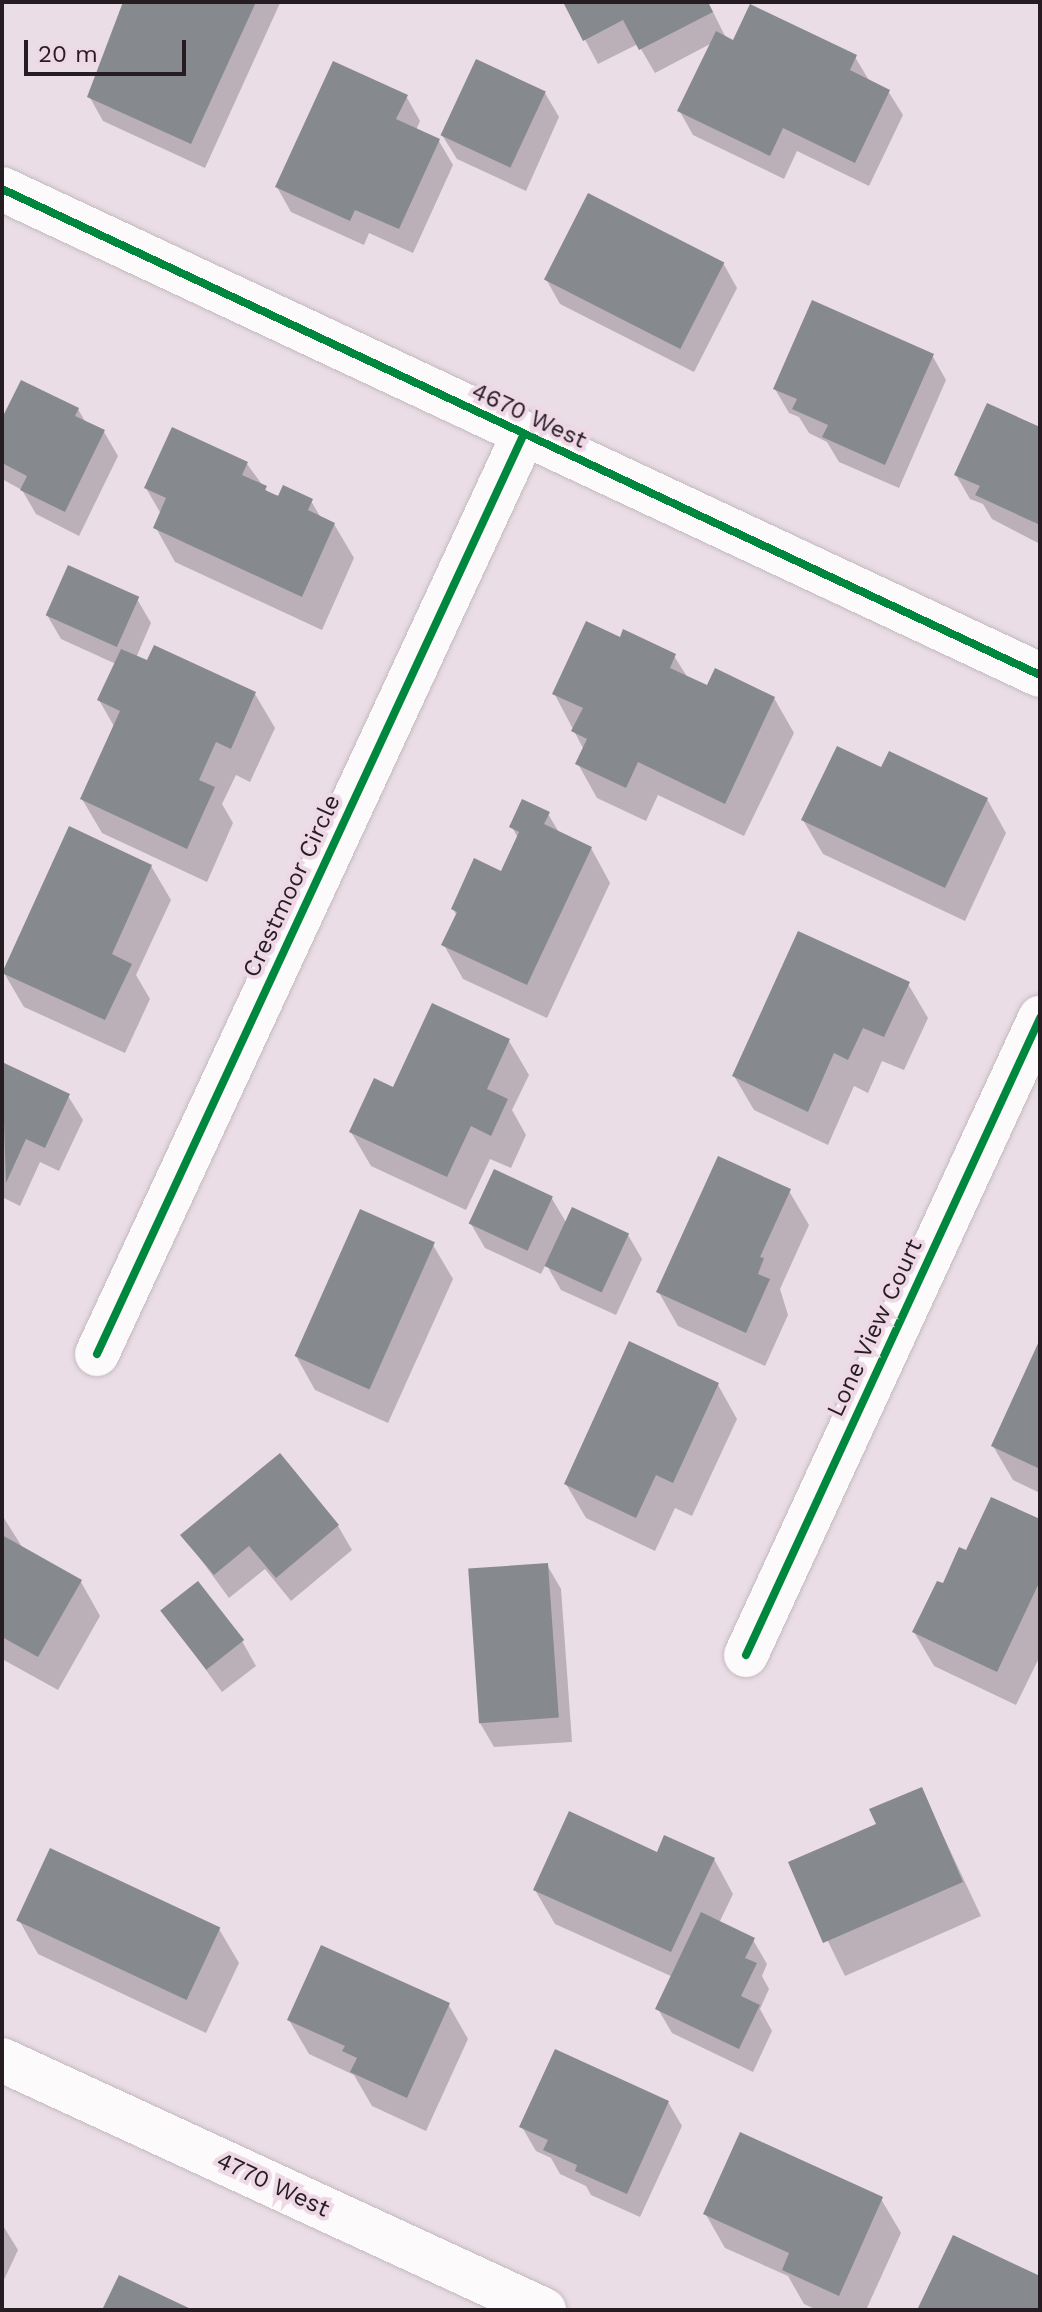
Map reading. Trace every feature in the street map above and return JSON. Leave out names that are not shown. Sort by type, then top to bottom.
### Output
[{"type":"street","name":"4670 West","points":[[2,189],[523,436],[1040,675]]},
{"type":"street","name":"Crestmoor Circle","points":[[97,1354],[523,436]]},
{"type":"street","name":"Lone View Court","points":[[746,1655],[1040,1018]]},
{"type":"street","name":"4770 West","points":[[2,2060],[544,2310]]},
{"type":"building","points":[[123,2],[256,2],[191,144],[87,97]]},
{"type":"building","points":[[563,2],[708,2],[713,12],[639,50],[623,20],[583,41]]},
{"type":"building","points":[[750,4],[857,55],[850,70],[890,90],[855,163],[783,128],[770,156],[677,111],[716,31],[733,40]]},
{"type":"building","points":[[476,59],[546,92],[510,168],[441,135]]},
{"type":"building","points":[[333,61],[408,95],[396,119],[440,139],[399,229],[355,210],[350,221],[275,187]]},
{"type":"building","points":[[588,193],[724,262],[680,349],[544,279]]},
{"type":"building","points":[[812,300],[934,354],[885,465],[822,437],[828,425],[792,409],[797,399],[773,389]]},
{"type":"building","points":[[21,380],[79,408],[75,416],[105,430],[65,512],[20,490],[27,476],[2,463],[2,418]]},
{"type":"building","points":[[987,403],[1040,427],[1040,525],[975,495],[980,486],[954,475]]},
{"type":"building","points":[[172,427],[248,462],[242,475],[267,486],[265,490],[278,496],[283,485],[313,499],[308,510],[335,523],[302,597],[153,528],[166,498],[144,488]]},
{"type":"building","points":[[68,565],[139,597],[117,647],[46,615]]},
{"type":"building","points":[[586,621],[620,637],[623,629],[676,654],[670,668],[707,685],[715,668],[775,697],[725,804],[638,762],[626,788],[575,764],[587,739],[571,731],[583,708],[552,694]]},
{"type":"building","points":[[154,645],[256,692],[231,749],[216,742],[199,780],[215,787],[187,849],[80,799],[120,711],[97,700],[121,649],[147,660]]},
{"type":"building","points":[[837,746],[881,767],[889,751],[988,798],[945,888],[801,820]]},
{"type":"building","points":[[522,799],[550,812],[544,824],[592,847],[527,985],[441,945],[457,912],[451,909],[474,858],[501,871],[519,832],[509,827]]},
{"type":"building","points":[[69,826],[152,865],[112,954],[132,964],[105,1020],[2,973]]},
{"type":"building","points":[[798,931],[910,982],[884,1037],[863,1028],[848,1060],[834,1053],[808,1112],[732,1076]]},
{"type":"building","points":[[432,1003],[510,1039],[487,1089],[508,1099],[491,1136],[471,1126],[447,1177],[349,1132],[374,1078],[393,1087]]},
{"type":"building","points":[[2,1062],[70,1094],[45,1148],[26,1139],[6,1183]]},
{"type":"building","points":[[718,1156],[791,1189],[760,1257],[764,1258],[758,1274],[770,1279],[746,1333],[656,1292]]},
{"type":"building","points":[[494,1169],[553,1196],[528,1251],[469,1223]]},
{"type":"building","points":[[572,1207],[629,1234],[602,1293],[545,1266]]},
{"type":"building","points":[[360,1209],[435,1242],[369,1389],[295,1356]]},
{"type":"building","points":[[1040,1339],[1040,1469],[991,1446]]},
{"type":"building","points":[[629,1341],[719,1383],[673,1483],[656,1475],[636,1518],[564,1484]]},
{"type":"building","points":[[280,1453],[339,1525],[276,1578],[249,1546],[214,1575],[180,1535]]},
{"type":"building","points":[[991,1497],[1040,1519],[1040,1581],[997,1672],[912,1632],[937,1581],[943,1583],[959,1547],[966,1550]]},
{"type":"building","points":[[2,1535],[82,1580],[38,1657],[2,1637]]},
{"type":"building","points":[[548,1563],[559,1718],[479,1723],[468,1569]]},
{"type":"building","points":[[198,1581],[244,1640],[206,1670],[160,1611]]},
{"type":"building","points":[[922,1787],[963,1882],[823,1943],[788,1862],[876,1824],[869,1809]]},
{"type":"building","points":[[569,1811],[657,1852],[664,1835],[715,1858],[671,1952],[533,1890]]},
{"type":"building","points":[[50,1848],[220,1927],[187,2000],[16,1921]]},
{"type":"building","points":[[701,1912],[755,1938],[745,1958],[757,1963],[741,1996],[760,2005],[739,2049],[655,2009]]},
{"type":"building","points":[[321,1945],[450,2003],[407,2098],[350,2072],[357,2058],[342,2051],[345,2046],[287,2020]]},
{"type":"building","points":[[555,2049],[669,2101],[627,2194],[575,2171],[577,2165],[543,2150],[548,2140],[519,2127]]},
{"type":"building","points":[[740,2132],[883,2197],[839,2296],[782,2270],[789,2253],[703,2214]]},
{"type":"building","points":[[953,2235],[1040,2276],[1040,2310],[917,2310]]},
{"type":"building","points":[[119,2275],[193,2310],[102,2310]]},
{"type":"cycle path","points":[[2,189],[1040,675]]},
{"type":"cycle path","points":[[97,1354],[523,436]]},
{"type":"cycle path","points":[[746,1655],[1040,1018]]}]
